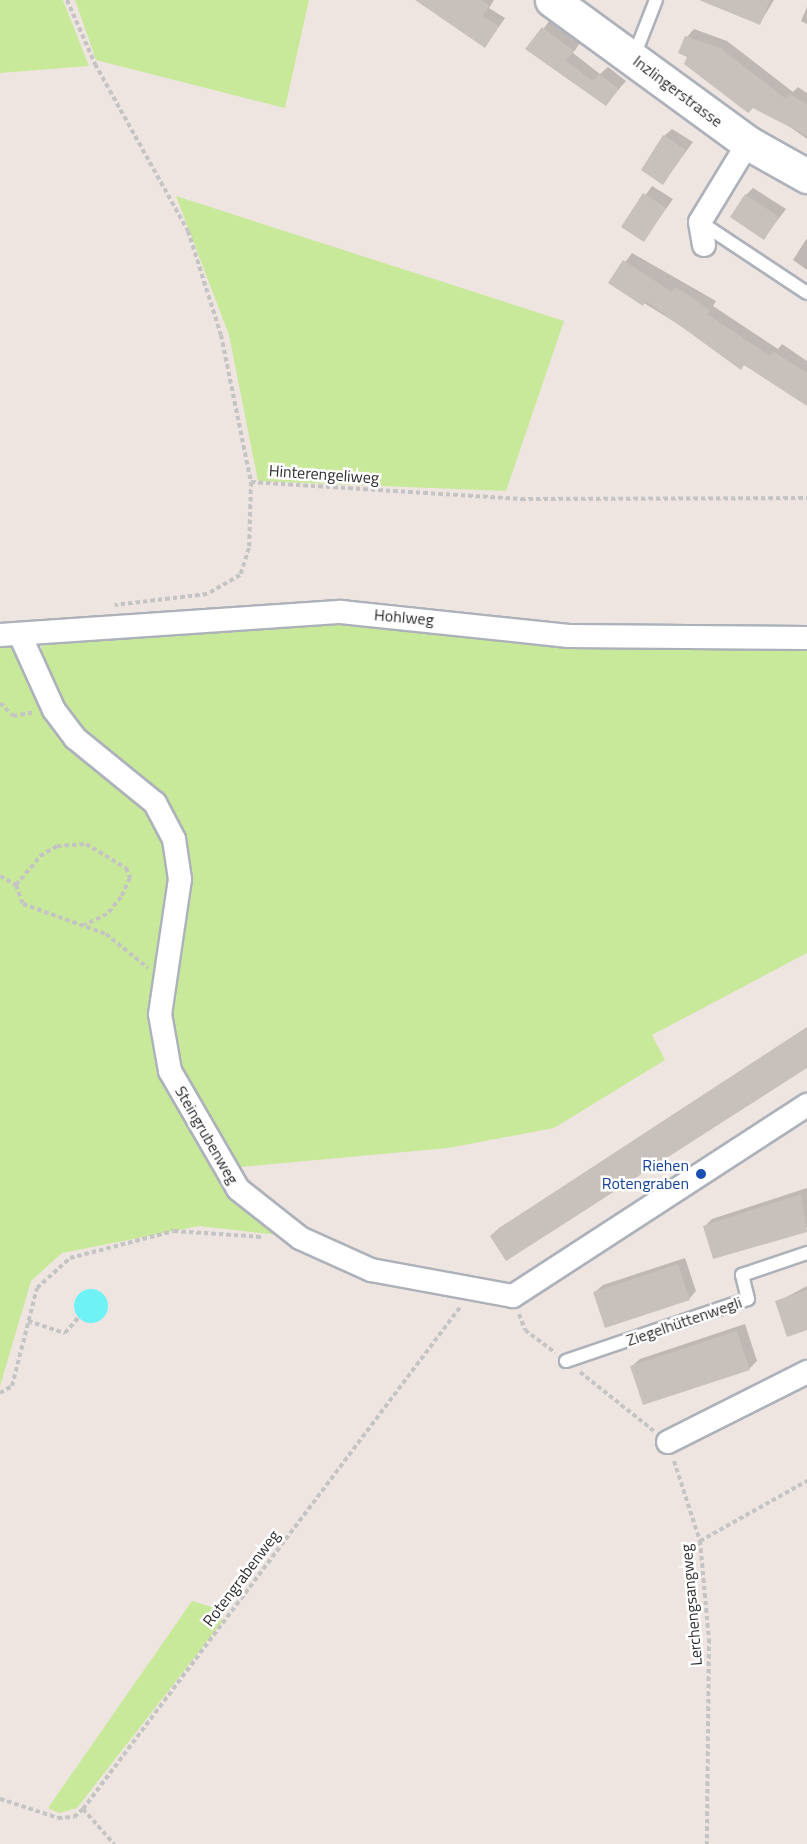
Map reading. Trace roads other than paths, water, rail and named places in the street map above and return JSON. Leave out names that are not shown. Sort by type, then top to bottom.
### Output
[{"type":"street","name":"Inzlingerstrasse","points":[[552,0],[748,143],[807,176]]},
{"type":"street","points":[[704,245],[700,222],[748,143]]},
{"type":"street","name":"Hohlweg","points":[[10,635],[341,612],[570,636],[807,638]]},
{"type":"street","name":"Steingrubenweg","points":[[10,635],[54,710],[75,738],[155,803],[174,839],[180,879],[163,979],[160,1014],[170,1071],[238,1189],[300,1238],[371,1270],[472,1291],[513,1296],[807,1105]]},
{"type":"street","points":[[668,1442],[807,1372]]},
{"type":"lane","points":[[633,57],[656,0]]},
{"type":"lane","points":[[700,222],[807,293]]},
{"type":"lane","name":"Ziegelhüttenwegli","points":[[566,1361],[748,1299],[742,1275],[807,1253]]},
{"type":"water","points":[[91,1289],[103,1294],[108,1306],[103,1318],[91,1323],[79,1318],[74,1306],[79,1294]]},
{"type":"place","name":"Riehen Rotengraben","points":[[701,1174]]}]
